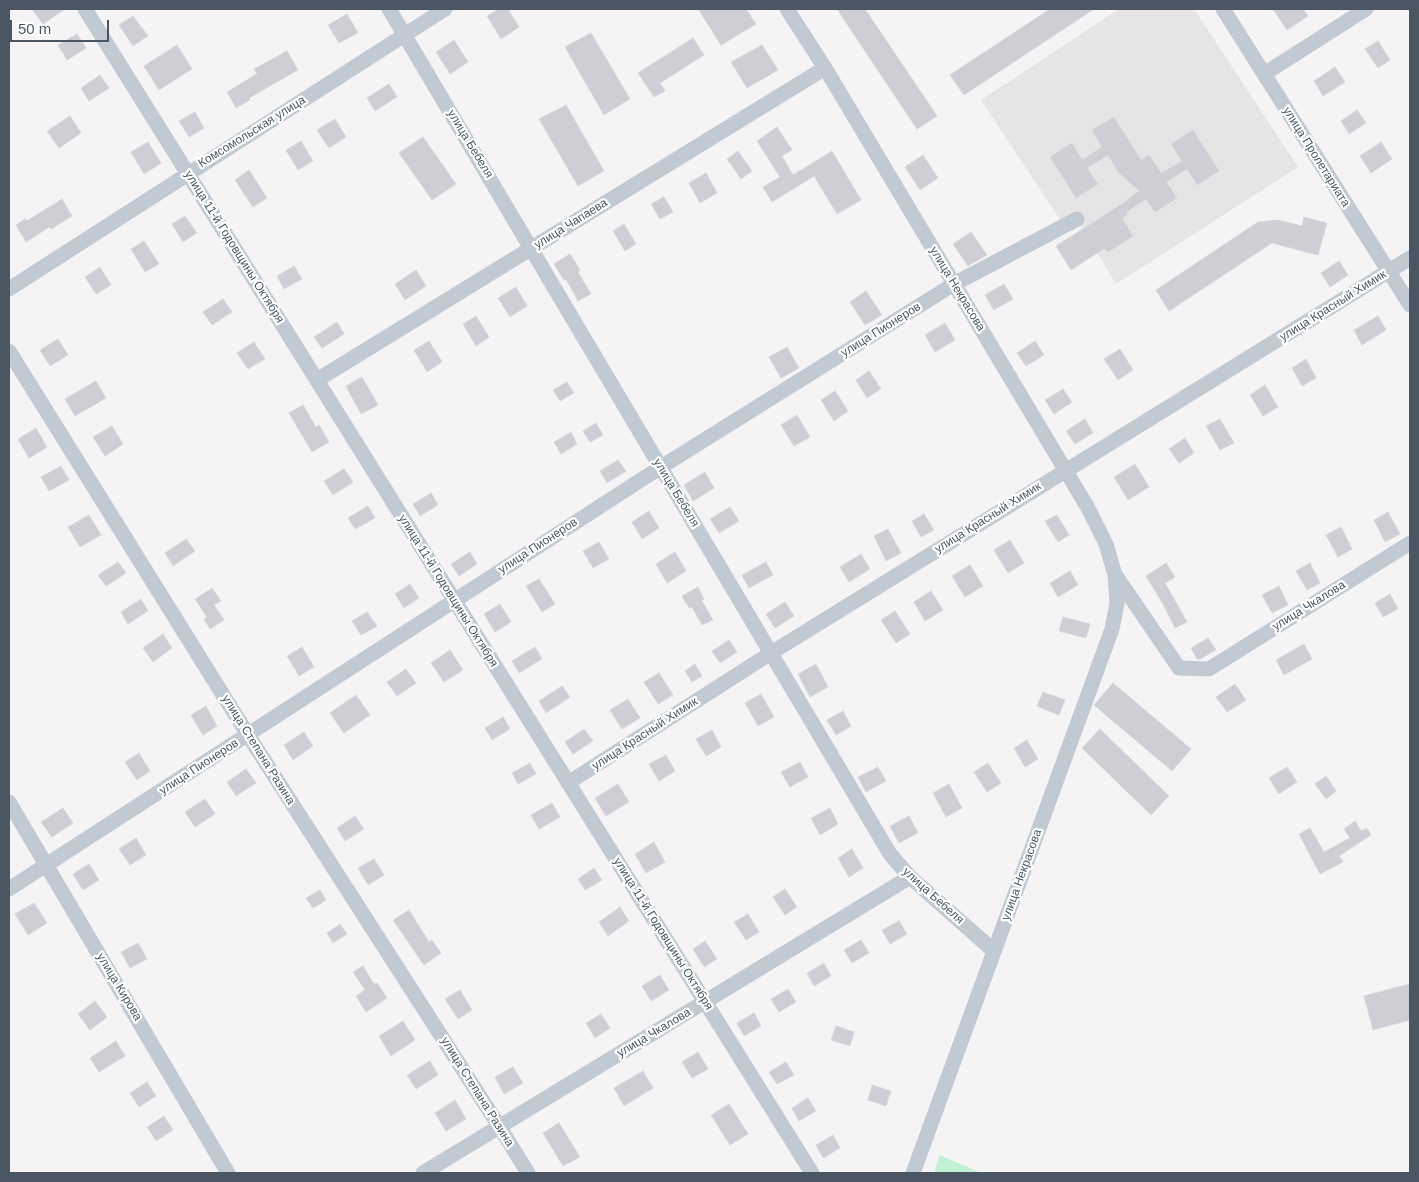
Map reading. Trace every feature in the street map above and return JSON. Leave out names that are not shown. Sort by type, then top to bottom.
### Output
[{"type":"street","name":"улица 11-й Годовщины Октября","points":[[84,9],[812,1173]]},
{"type":"street","name":"улица Бебеля","points":[[389,9],[890,854],[910,877],[994,951]]},
{"type":"street","name":"Комсомольская улица","points":[[9,289],[445,9]]},
{"type":"street","name":"улица Некрасова","points":[[787,9],[825,68],[1066,470],[1106,544],[1115,574],[1117,604],[1112,629],[913,1173]]},
{"type":"street","name":"улица Пролетариата","points":[[1223,9],[1410,305]]},
{"type":"street","points":[[1264,74],[1366,9]]},
{"type":"street","name":"улица Чапаева","points":[[317,380],[825,68]]},
{"type":"street","name":"улица Пионеров","points":[[9,888],[660,467],[954,284],[1077,219]]},
{"type":"street","name":"улица Красный Химик","points":[[568,782],[771,653],[1410,258]]},
{"type":"street","name":"улица Степана Разина","points":[[9,351],[248,735],[528,1173]]},
{"type":"street","name":"улица Чкалова","points":[[1209,669],[1410,543]]},
{"type":"street","name":"улица Некрасова","points":[[1115,574],[1179,668],[1209,669]]},
{"type":"street","name":"улица Кирова","points":[[9,802],[228,1173]]},
{"type":"street","name":"улица Чкалова","points":[[423,1173],[910,877]]},
{"type":"shaded area","points":[[1119,9],[1194,9],[1298,167],[1116,284],[1077,219],[1063,224],[981,100]]},
{"type":"green space","points":[[940,1155],[981,1173],[934,1173]]},
{"type":"building","points":[[32,9],[65,9],[43,24]]},
{"type":"building","points":[[499,9],[508,9],[519,27],[501,39],[487,16]]},
{"type":"building","points":[[698,9],[746,9],[756,24],[721,45]]},
{"type":"building","points":[[837,9],[865,9],[937,116],[917,129]]},
{"type":"building","points":[[1050,9],[1094,9],[964,95],[950,75]]},
{"type":"building","points":[[1273,9],[1303,9],[1308,16],[1287,30]]},
{"type":"building","points":[[347,14],[358,33],[339,43],[328,25]]},
{"type":"building","points":[[133,16],[148,36],[133,46],[119,25]]},
{"type":"building","points":[[591,33],[630,99],[604,115],[565,47]]},
{"type":"building","points":[[77,34],[86,48],[67,60],[58,45]]},
{"type":"building","points":[[693,38],[704,55],[660,83],[665,91],[654,97],[638,73]]},
{"type":"building","points":[[454,40],[468,62],[450,74],[436,52]]},
{"type":"building","points":[[1378,41],[1390,60],[1378,68],[1365,49]]},
{"type":"building","points":[[177,45],[192,69],[159,90],[144,66]]},
{"type":"building","points":[[762,45],[778,70],[747,88],[731,62]]},
{"type":"building","points":[[287,51],[298,70],[249,98],[250,100],[236,108],[227,92],[257,74],[254,69]]},
{"type":"building","points":[[1335,67],[1345,82],[1323,96],[1314,81]]},
{"type":"building","points":[[100,75],[109,88],[89,101],[81,88]]},
{"type":"building","points":[[389,84],[397,97],[375,111],[367,98]]},
{"type":"building","points":[[566,105],[604,171],[578,186],[539,119]]},
{"type":"building","points":[[1357,110],[1366,123],[1349,134],[1341,121]]},
{"type":"building","points":[[195,112],[204,128],[189,137],[179,121]]},
{"type":"building","points":[[70,116],[81,133],[59,148],[47,131]]},
{"type":"building","points":[[1114,117],[1141,160],[1149,155],[1161,173],[1182,161],[1171,144],[1193,130],[1219,171],[1197,185],[1187,169],[1166,182],[1177,198],[1155,212],[1146,199],[1126,212],[1128,214],[1122,218],[1133,236],[1108,252],[1105,248],[1071,270],[1056,246],[1139,191],[1119,173],[1108,155],[1087,168],[1098,184],[1076,198],[1050,157],[1072,143],[1082,160],[1102,147],[1092,130]]},
{"type":"building","points":[[335,119],[346,137],[329,148],[317,130]]},
{"type":"building","points":[[777,127],[792,150],[782,156],[793,175],[832,151],[861,200],[837,214],[814,176],[772,202],[763,187],[780,177],[757,141]]},
{"type":"building","points":[[423,137],[456,184],[432,200],[399,153]]},
{"type":"building","points":[[301,141],[313,161],[298,170],[286,150]]},
{"type":"building","points":[[148,142],[161,163],[144,174],[131,152]]},
{"type":"building","points":[[1381,142],[1392,159],[1371,173],[1360,156]]},
{"type":"building","points":[[738,151],[752,171],[741,179],[727,159]]},
{"type":"building","points":[[923,155],[938,178],[920,190],[905,167]]},
{"type":"building","points":[[249,170],[267,198],[253,207],[235,180]]},
{"type":"building","points":[[706,173],[717,193],[700,203],[689,183]]},
{"type":"building","points":[[664,197],[673,212],[660,219],[651,204]]},
{"type":"building","points":[[62,199],[72,216],[51,229],[49,227],[26,242],[16,225],[25,219],[27,221]]},
{"type":"building","points":[[185,216],[197,233],[183,242],[172,224]]},
{"type":"building","points":[[1304,217],[1327,223],[1318,255],[1272,243],[1169,311],[1156,290],[1258,222],[1278,220],[1302,226]]},
{"type":"building","points":[[624,224],[636,244],[625,251],[613,231]]},
{"type":"building","points":[[971,232],[987,255],[968,266],[953,244]]},
{"type":"building","points":[[144,241],[159,264],[145,272],[131,249]]},
{"type":"building","points":[[570,254],[591,294],[578,301],[566,279],[564,280],[554,264]]},
{"type":"building","points":[[1339,261],[1348,275],[1330,287],[1321,273]]},
{"type":"building","points":[[294,266],[302,279],[284,289],[277,276]]},
{"type":"building","points":[[100,267],[111,285],[96,294],[85,277]]},
{"type":"building","points":[[416,270],[426,286],[405,300],[395,284]]},
{"type":"building","points":[[1004,284],[1013,299],[994,310],[985,295]]},
{"type":"building","points":[[516,287],[527,306],[510,317],[498,298]]},
{"type":"building","points":[[866,291],[882,315],[865,325],[850,302]]},
{"type":"building","points":[[223,299],[232,312],[212,325],[203,312]]},
{"type":"building","points":[[476,316],[489,337],[476,346],[463,324]]},
{"type":"building","points":[[1378,316],[1386,330],[1362,345],[1354,330]]},
{"type":"building","points":[[337,322],[344,334],[322,348],[314,337]]},
{"type":"building","points":[[945,323],[955,340],[935,352],[925,335]]},
{"type":"building","points":[[58,339],[68,355],[50,366],[40,350]]},
{"type":"building","points":[[429,341],[442,362],[427,372],[414,350]]},
{"type":"building","points":[[1035,341],[1044,355],[1026,366],[1017,353]]},
{"type":"building","points":[[254,342],[265,359],[248,369],[237,353]]},
{"type":"building","points":[[787,347],[799,368],[781,378],[769,357]]},
{"type":"building","points":[[1120,349],[1133,370],[1118,380],[1104,359]]},
{"type":"building","points":[[1306,359],[1316,378],[1302,386],[1292,368]]},
{"type":"building","points":[[869,371],[881,389],[867,398],[856,380]]},
{"type":"building","points":[[362,377],[378,405],[361,414],[346,386]]},
{"type":"building","points":[[96,381],[106,398],[75,416],[65,399]]},
{"type":"building","points":[[567,382],[574,393],[560,401],[553,390]]},
{"type":"building","points":[[1265,385],[1278,407],[1263,416],[1250,395]]},
{"type":"building","points":[[1063,389],[1072,402],[1054,414],[1045,400]]},
{"type":"building","points":[[835,391],[848,411],[834,421],[821,400]]},
{"type":"building","points":[[303,405],[316,427],[319,425],[329,442],[312,452],[289,413]]},
{"type":"building","points":[[797,415],[810,437],[794,446],[781,425]]},
{"type":"building","points":[[1085,419],[1093,433],[1075,444],[1066,431]]},
{"type":"building","points":[[1220,419],[1234,443],[1220,450],[1206,426]]},
{"type":"building","points":[[596,423],[603,435],[590,442],[583,431]]},
{"type":"building","points":[[112,426],[123,444],[105,456],[93,437]]},
{"type":"building","points":[[36,428],[47,447],[29,458],[18,439]]},
{"type":"building","points":[[571,432],[577,444],[561,454],[554,442]]},
{"type":"building","points":[[1185,438],[1194,453],[1179,463],[1169,449]]},
{"type":"building","points":[[618,460],[626,471],[607,483],[600,471]]},
{"type":"building","points":[[1135,464],[1149,487],[1128,500],[1114,477]]},
{"type":"building","points":[[61,466],[69,480],[49,491],[41,477]]},
{"type":"building","points":[[344,469],[353,482],[333,495],[324,481]]},
{"type":"building","points":[[705,472],[714,488],[693,501],[684,485]]},
{"type":"building","points":[[431,493],[438,505],[420,516],[413,504]]},
{"type":"building","points":[[368,506],[375,518],[355,529],[348,518]]},
{"type":"building","points":[[730,507],[739,521],[719,533],[710,519]]},
{"type":"building","points":[[649,511],[659,528],[642,539],[632,522]]},
{"type":"building","points":[[1388,512],[1400,534],[1385,542],[1374,520]]},
{"type":"building","points":[[924,514],[934,530],[921,537],[912,521]]},
{"type":"building","points":[[89,515],[101,535],[80,547],[68,527]]},
{"type":"building","points":[[1057,515],[1069,535],[1058,542],[1045,521]]},
{"type":"building","points":[[1341,527],[1352,549],[1338,557],[1326,535]]},
{"type":"building","points":[[888,529],[901,553],[886,561],[874,536]]},
{"type":"building","points":[[186,539],[195,551],[173,566],[165,553]]},
{"type":"building","points":[[1010,540],[1024,563],[1008,573],[994,550]]},
{"type":"building","points":[[599,542],[609,559],[593,568],[583,551]]},
{"type":"building","points":[[470,552],[477,564],[459,576],[451,564]]},
{"type":"building","points":[[675,552],[686,571],[667,583],[656,564]]},
{"type":"building","points":[[861,554],[870,569],[849,582],[840,567]]},
{"type":"building","points":[[118,562],[126,573],[106,586],[98,575]]},
{"type":"building","points":[[766,562],[773,575],[749,588],[742,575]]},
{"type":"building","points":[[1166,563],[1175,577],[1165,583],[1187,622],[1175,628],[1146,576]]},
{"type":"building","points":[[1310,563],[1320,583],[1307,590],[1296,571]]},
{"type":"building","points":[[970,565],[983,586],[965,597],[952,576]]},
{"type":"building","points":[[1070,571],[1078,585],[1058,597],[1050,583]]},
{"type":"building","points":[[539,579],[555,604],[542,612],[526,586]]},
{"type":"building","points":[[410,584],[419,598],[404,608],[395,594]]},
{"type":"building","points":[[1279,586],[1288,605],[1272,613],[1262,595]]},
{"type":"building","points":[[698,587],[704,599],[702,601],[713,620],[702,625],[692,607],[689,608],[682,596]]},
{"type":"building","points":[[212,588],[221,601],[214,605],[224,620],[210,629],[204,619],[207,617],[195,599]]},
{"type":"building","points":[[931,591],[943,610],[925,621],[914,602]]},
{"type":"building","points":[[1390,594],[1398,609],[1383,617],[1375,603]]},
{"type":"building","points":[[141,599],[148,611],[128,624],[121,612]]},
{"type":"building","points":[[785,602],[794,616],[775,628],[766,614]]},
{"type":"building","points":[[500,604],[511,622],[495,632],[484,614]]},
{"type":"building","points":[[895,611],[910,634],[896,643],[881,620]]},
{"type":"building","points":[[367,612],[377,626],[361,635],[352,621]]},
{"type":"building","points":[[1063,617],[1090,624],[1086,638],[1059,631]]},
{"type":"building","points":[[163,634],[172,648],[153,662],[143,648]]},
{"type":"building","points":[[1208,638],[1216,650],[1197,659],[1191,648]]},
{"type":"building","points":[[729,640],[737,652],[720,663],[712,651]]},
{"type":"building","points":[[1304,644],[1312,659],[1284,675],[1276,660]]},
{"type":"building","points":[[302,647],[314,667],[299,676],[287,656]]},
{"type":"building","points":[[535,647],[542,659],[519,673],[512,661]]},
{"type":"building","points":[[450,650],[463,670],[444,682],[431,663]]},
{"type":"building","points":[[695,664],[702,676],[692,682],[685,671]]},
{"type":"building","points":[[816,664],[828,687],[810,697],[798,674]]},
{"type":"building","points":[[406,669],[416,683],[397,696],[387,682]]},
{"type":"building","points":[[659,673],[673,695],[658,704],[644,682]]},
{"type":"building","points":[[1113,683],[1191,749],[1172,771],[1094,705]]},
{"type":"building","points":[[1235,684],[1246,700],[1227,712],[1216,697]]},
{"type":"building","points":[[562,686],[570,697],[546,713],[539,701]]},
{"type":"building","points":[[1043,692],[1065,700],[1059,715],[1037,706]]},
{"type":"building","points":[[761,694],[774,717],[758,726],[745,703]]},
{"type":"building","points":[[356,695],[370,715],[344,733],[330,713]]},
{"type":"building","points":[[628,699],[640,718],[622,729],[610,710]]},
{"type":"building","points":[[206,706],[217,726],[203,735],[191,715]]},
{"type":"building","points":[[843,711],[851,726],[836,735],[827,720]]},
{"type":"building","points":[[503,717],[510,729],[492,740],[485,728]]},
{"type":"building","points":[[584,729],[593,741],[573,754],[565,742]]},
{"type":"building","points":[[1100,729],[1169,796],[1151,815],[1082,748]]},
{"type":"building","points":[[712,730],[721,747],[706,756],[696,739]]},
{"type":"building","points":[[304,732],[313,746],[293,760],[284,745]]},
{"type":"building","points":[[1027,740],[1038,759],[1025,767],[1014,748]]},
{"type":"building","points":[[139,753],[150,771],[137,780],[125,762]]},
{"type":"building","points":[[666,755],[675,771],[659,781],[649,764]]},
{"type":"building","points":[[800,762],[808,777],[790,787],[781,772]]},
{"type":"building","points":[[530,763],[536,774],[518,784],[512,773]]},
{"type":"building","points":[[988,763],[1001,783],[987,792],[974,772]]},
{"type":"building","points":[[878,767],[886,781],[866,792],[858,777]]},
{"type":"building","points":[[1287,767],[1297,782],[1279,794],[1269,778]]},
{"type":"building","points":[[246,769],[256,783],[236,796],[227,782]]},
{"type":"building","points":[[1326,776],[1336,791],[1326,799],[1315,784]]},
{"type":"building","points":[[618,784],[629,802],[606,816],[595,798]]},
{"type":"building","points":[[949,784],[962,808],[946,817],[933,793]]},
{"type":"building","points":[[205,799],[215,814],[195,827],[185,812]]},
{"type":"building","points":[[552,803],[560,817],[539,829],[531,815]]},
{"type":"building","points":[[63,808],[73,823],[52,837],[41,822]]},
{"type":"building","points":[[830,808],[838,824],[820,835],[811,818]]},
{"type":"building","points":[[355,816],[364,829],[345,841],[337,828]]},
{"type":"building","points":[[909,816],[918,833],[899,843],[890,826]]},
{"type":"building","points":[[1355,821],[1361,831],[1367,828],[1371,835],[1339,856],[1343,862],[1320,874],[1299,834],[1310,828],[1324,852],[1350,838],[1344,829]]},
{"type":"building","points":[[136,838],[146,855],[130,865],[119,849]]},
{"type":"building","points":[[654,842],[665,862],[646,873],[635,854]]},
{"type":"building","points":[[852,849],[863,868],[849,877],[838,858]]},
{"type":"building","points":[[374,859],[384,875],[368,885],[358,868]]},
{"type":"building","points":[[89,864],[99,880],[83,890],[73,874]]},
{"type":"building","points":[[594,868],[602,880],[585,890],[578,879]]},
{"type":"building","points":[[785,889],[797,907],[785,915],[773,897]]},
{"type":"building","points":[[320,890],[326,900],[313,908],[306,898]]},
{"type":"building","points":[[34,903],[47,923],[28,935],[15,914]]},
{"type":"building","points":[[620,907],[629,921],[608,936],[599,922]]},
{"type":"building","points":[[409,910],[429,942],[432,940],[441,953],[424,965],[393,920]]},
{"type":"building","points":[[748,914],[759,932],[746,940],[734,922]]},
{"type":"building","points":[[899,921],[907,934],[890,944],[882,930]]},
{"type":"building","points":[[340,924],[347,934],[333,943],[327,933]]},
{"type":"building","points":[[861,940],[869,953],[852,963],[844,950]]},
{"type":"building","points":[[705,941],[717,959],[704,967],[693,949]]},
{"type":"building","points":[[138,943],[147,959],[130,968],[121,952]]},
{"type":"building","points":[[824,963],[831,976],[814,986],[807,973]]},
{"type":"building","points":[[363,966],[374,984],[377,983],[387,998],[366,1012],[356,996],[365,990],[353,972]]},
{"type":"building","points":[[660,975],[669,990],[651,1001],[642,986]]},
{"type":"building","points":[[1410,984],[1410,1020],[1373,1030],[1364,996]]},
{"type":"building","points":[[788,989],[796,1002],[779,1012],[771,999]]},
{"type":"building","points":[[460,990],[472,1010],[458,1019],[445,999]]},
{"type":"building","points":[[95,1001],[107,1017],[90,1030],[78,1014]]},
{"type":"building","points":[[754,1013],[761,1026],[744,1036],[737,1023]]},
{"type":"building","points":[[601,1014],[610,1028],[595,1038],[586,1023]]},
{"type":"building","points":[[403,1021],[415,1040],[391,1056],[379,1036]]},
{"type":"building","points":[[836,1026],[854,1032],[850,1046],[831,1040]]},
{"type":"building","points":[[116,1041],[125,1056],[99,1072],[90,1058]]},
{"type":"building","points":[[698,1052],[708,1069],[692,1078],[682,1062]]},
{"type":"building","points":[[430,1061],[438,1075],[416,1089],[407,1075]]},
{"type":"building","points":[[786,1062],[794,1075],[777,1084],[769,1072]]},
{"type":"building","points":[[513,1067],[523,1083],[504,1094],[495,1077]]},
{"type":"building","points":[[643,1071],[653,1088],[624,1106],[614,1088]]},
{"type":"building","points":[[147,1082],[156,1096],[139,1107],[130,1093]]},
{"type":"building","points":[[872,1085],[891,1091],[886,1106],[868,1100]]},
{"type":"building","points":[[808,1098],[816,1111],[799,1121],[792,1108]]},
{"type":"building","points":[[455,1100],[466,1119],[446,1131],[435,1113]]},
{"type":"building","points":[[729,1104],[748,1134],[730,1145],[711,1115]]},
{"type":"building","points":[[164,1116],[173,1130],[156,1141],[147,1127]]},
{"type":"building","points":[[559,1123],[580,1157],[563,1166],[543,1133]]},
{"type":"building","points":[[833,1135],[840,1148],[823,1158],[816,1145]]}]
